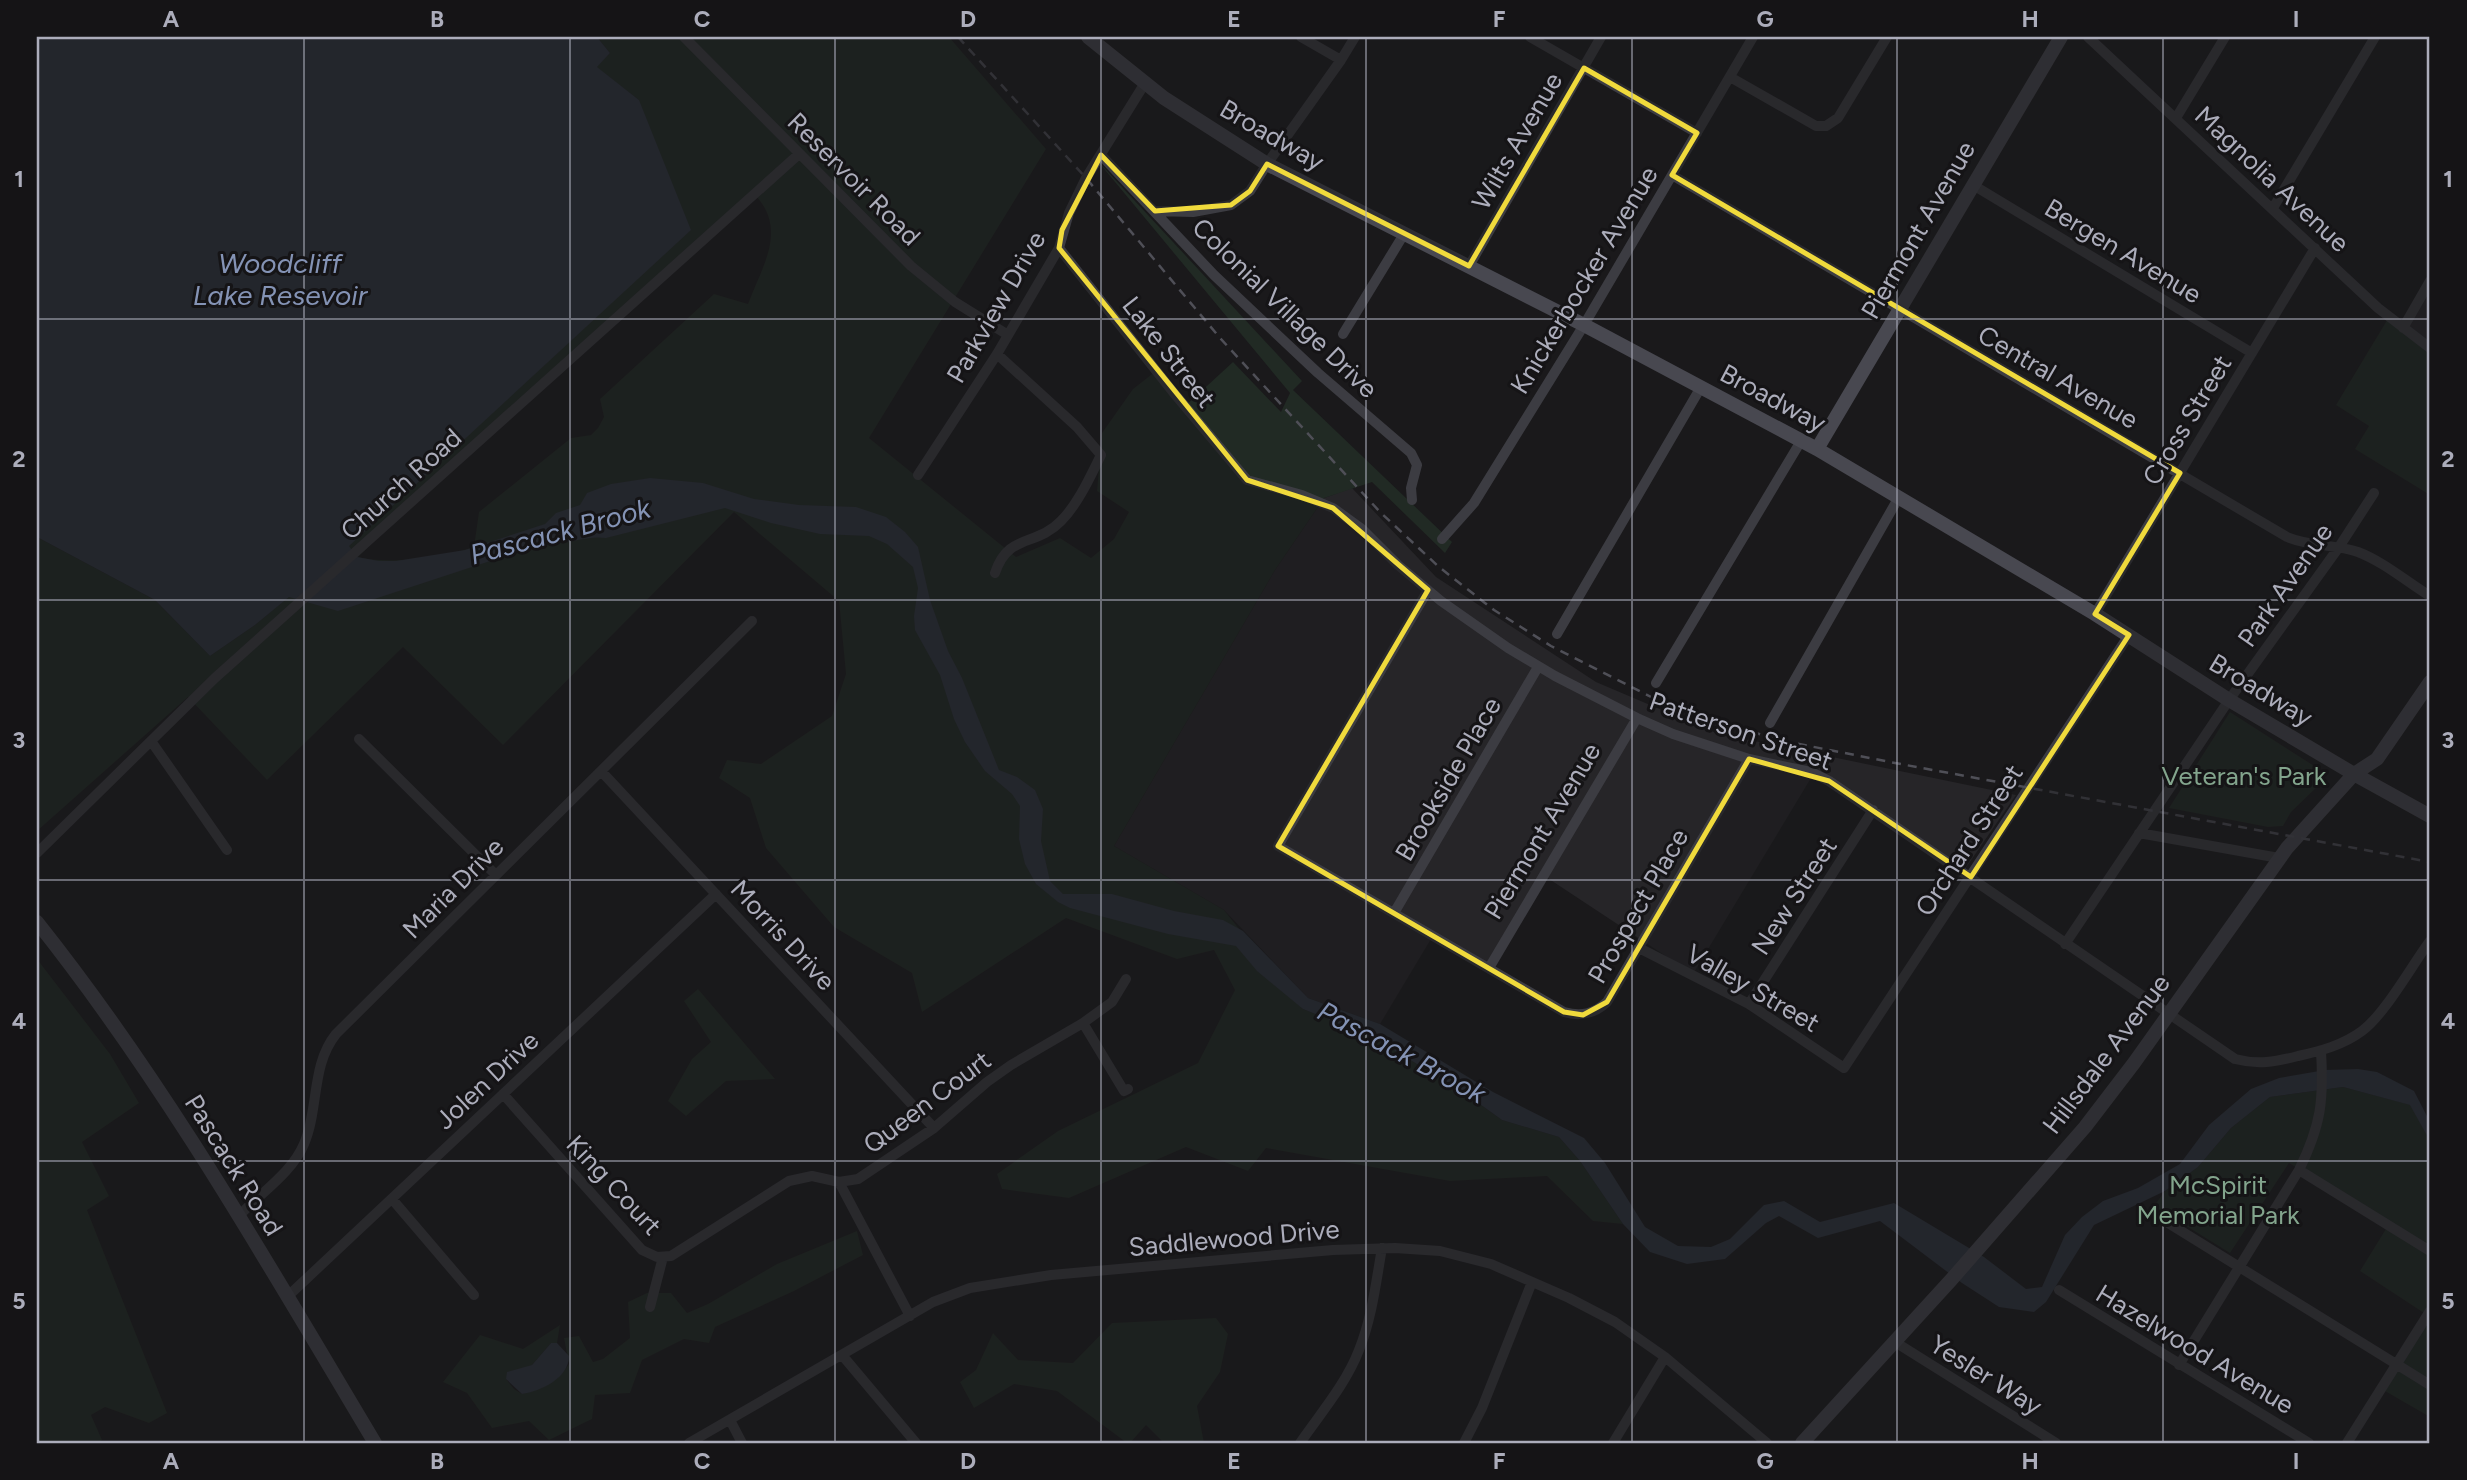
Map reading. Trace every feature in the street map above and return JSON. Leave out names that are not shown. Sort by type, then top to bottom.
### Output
[{"type":"street","name":"Reservoir Road","points":[[684,37],[919,273],[966,310],[1008,335]]},
{"type":"street","name":"Broadway","points":[[1088,37],[1104,43],[1144,83],[1193,118],[1267,164],[1584,325],[1817,449],[2095,614],[2228,700],[2430,816]]},
{"type":"street","points":[[1301,37],[1341,60]]},
{"type":"street","points":[[1155,211],[1193,212],[1231,205],[1250,191],[1355,37]]},
{"type":"street","points":[[1530,37],[1697,133]]},
{"type":"street","name":"Wilts Avenue","points":[[1469,266],[1601,37]]},
{"type":"street","name":"Knickerbocker Avenue","points":[[1442,539],[1474,503],[1584,325],[1753,37]]},
{"type":"street","points":[[1730,77],[1816,126],[1826,126],[1838,118],[1887,37]]},
{"type":"street","name":"Piermont Avenue","points":[[1817,449],[2061,37]]},
{"type":"street","name":"Magnolia Avenue","points":[[2088,37],[2355,286],[2430,348]]},
{"type":"street","points":[[2176,118],[2225,37]]},
{"type":"street","points":[[2273,208],[2375,37]]},
{"type":"street","name":"Parkview Drive","points":[[918,475],[997,354],[1059,248],[1069,212],[1144,83]]},
{"type":"street","name":"Church Road","points":[[37,853],[215,678],[799,154]]},
{"type":"street","name":"Colonial Village Drive","points":[[1101,155],[1214,275],[1318,373],[1411,453],[1417,466],[1410,488],[1412,500]]},
{"type":"street","name":"Central Avenue","points":[[1672,174],[2287,537],[2313,546],[2339,547],[2368,557],[2430,596]]},
{"type":"street","name":"Bergen Avenue","points":[[1973,185],[2252,353]]},
{"type":"street","points":[[1343,334],[1404,234]]},
{"type":"street","name":"Lake Street","points":[[1059,248],[1247,480]]},
{"type":"street","name":"Cross Street","points":[[2095,614],[2315,248]]},
{"type":"street","points":[[2403,328],[2430,281]]},
{"type":"street","points":[[995,573],[999,560],[1009,548],[1048,532],[1064,518],[1101,455],[1077,427],[997,354]]},
{"type":"street","points":[[1557,634],[1700,387]]},
{"type":"street","points":[[1656,683],[1801,441]]},
{"type":"street","name":"Patterson Street","points":[[1247,480],[1302,495],[1333,508],[1362,529],[1428,590],[1474,625],[1538,667],[1637,718],[1698,743],[1749,759],[1811,772],[1829,781],[2235,1059],[2251,1063],[2269,1063],[2321,1051]]},
{"type":"street","name":"Park Avenue","points":[[2065,944],[2228,700],[2339,547],[2374,493]]},
{"type":"street","points":[[1770,723],[1899,497]]},
{"type":"street","name":"Prospect Place","points":[[1428,590],[1278,846],[1564,1012],[1583,1015],[1600,1009],[1607,1002],[1749,759]]},
{"type":"street","name":"Maria Drive","points":[[237,1217],[292,1165],[300,1154],[309,1129],[322,1060],[332,1039],[752,621]]},
{"type":"street","name":"Orchard Street","points":[[1844,1068],[2129,635]]},
{"type":"street","name":"Brookside Place","points":[[1394,913],[1538,667]]},
{"type":"street","name":"Hillsdale Avenue","points":[[1802,1443],[1951,1280],[2085,1127],[2279,858],[2354,774],[2377,759],[2430,682]]},
{"type":"street","name":"Piermont Avenue","points":[[1489,968],[1637,718]]},
{"type":"street","points":[[359,739],[496,875]]},
{"type":"street","points":[[151,741],[227,850]]},
{"type":"street","name":"Morris Drive","points":[[601,771],[934,1128]]},
{"type":"street","name":"New Street","points":[[1749,1004],[1874,810]]},
{"type":"street","points":[[2139,832],[2279,858]]},
{"type":"street","name":"Jolen Drive","points":[[287,1297],[716,894]]},
{"type":"street","name":"Pascack Road","points":[[37,922],[102,1006],[145,1069],[375,1443]]},
{"type":"street","points":[[2179,1365],[2298,1170],[2318,1126],[2323,1095],[2321,1051],[2336,1046],[2365,1029],[2430,941]]},
{"type":"street","name":"Valley Street","points":[[1639,948],[1749,1004],[1844,1068]]},
{"type":"street","name":"Queen Court","points":[[663,1257],[678,1253],[789,1181],[812,1176],[839,1182],[858,1179],[934,1128],[1011,1065],[1083,1023],[1112,1002],[1126,979]]},
{"type":"street","points":[[1083,1023],[1124,1091],[1128,1089]]},
{"type":"street","name":"King Court","points":[[503,1094],[642,1250],[649,1255],[663,1257],[650,1307]]},
{"type":"street","points":[[2298,1170],[2430,1251]]},
{"type":"street","points":[[839,1182],[910,1316]]},
{"type":"street","points":[[392,1199],[474,1295]]},
{"type":"street","points":[[2152,1213],[2430,1385]]},
{"type":"street","points":[[2419,1244],[2430,1241]]},
{"type":"street","points":[[1300,1443],[1359,1352],[1366,1331],[1382,1248]]},
{"type":"street","name":"Saddlewood Drive","points":[[690,1443],[952,1293],[999,1282],[1051,1275],[1270,1254],[1382,1248],[1416,1249],[1463,1256],[1491,1264],[1603,1316],[1665,1357],[1767,1443]]},
{"type":"street","points":[[1464,1443],[1482,1408],[1532,1282]]},
{"type":"street","name":"Hazelwood Avenue","points":[[2059,1290],[2309,1443]]},
{"type":"street","points":[[2347,1443],[2430,1311]]},
{"type":"street","name":"Yesler Way","points":[[1895,1342],[2056,1443]]},
{"type":"street","points":[[842,1355],[915,1443]]},
{"type":"street","points":[[1612,1443],[1665,1357]]},
{"type":"street","points":[[730,1420],[742,1443]]},
{"type":"highlighted area","points":[[1584,68],[1697,133],[1672,175],[2180,473],[2095,614],[2129,635],[1971,877],[1829,781],[1749,759],[1607,1002],[1583,1015],[1564,1012],[1278,846],[1428,590],[1333,508],[1247,480],[1059,248],[1062,230],[1101,155],[1155,211],[1231,205],[1250,191],[1267,164],[1469,266]]},
{"type":"shaded area","points":[[2430,281],[2430,348],[2403,328]]},
{"type":"shaded area","points":[[1352,488],[1436,577],[1596,682],[1716,733],[2016,795],[1965,869],[1814,773],[1693,974],[1546,877],[1488,970],[1431,939],[1380,1024],[1308,998],[1224,910],[1114,846],[1275,570],[1324,498]]},
{"type":"green space","points":[[597,37],[949,37],[1046,149],[869,438],[1016,557],[1060,538],[1091,558],[1114,539],[1129,512],[1097,491],[1102,433],[1133,389],[1156,371],[1183,408],[1233,362],[1281,412],[1290,393],[1096,159],[1302,381],[1293,390],[1452,542],[1445,553],[1372,482],[1324,498],[1275,570],[1114,846],[1224,910],[1303,1009],[1374,1038],[1463,1092],[1502,1120],[1559,1137],[1580,1161],[1623,1224],[1593,1221],[1547,1176],[1450,1181],[1266,1148],[1248,1171],[1186,1147],[1069,1198],[1002,1189],[997,1174],[1058,1131],[1198,1063],[1235,990],[1214,950],[1177,959],[1066,918],[922,1012],[912,973],[834,927],[766,848],[750,798],[719,778],[727,760],[761,764],[832,716],[846,674],[839,601],[734,512],[503,745],[403,647],[267,780],[188,697],[37,831],[37,537],[155,600],[210,656],[255,625],[334,559],[639,100],[596,67],[610,53]],"holes":[[[755,195],[765,208],[770,221],[769,248],[748,304],[714,294],[600,399],[604,417],[591,435],[571,438],[479,512],[474,547],[416,559],[358,557],[430,486]]]},
{"type":"green space","points":[[2389,317],[2430,348],[2430,495],[2355,449],[2369,426],[2336,405]]},
{"type":"green space","name":"Veteran's Park","points":[[2230,712],[2322,771],[2320,784],[2291,812],[2283,826],[2268,827],[2169,808]]},
{"type":"green space","points":[[37,959],[110,1054],[139,1103],[82,1142],[109,1196],[87,1210],[167,1413],[149,1423],[105,1407],[91,1415],[102,1440],[96,1443],[37,1443]]},
{"type":"green space","points":[[698,989],[775,1079],[726,1081],[686,1116],[668,1101],[692,1059],[711,1042],[684,1001]]},
{"type":"green space","name":"McSpirit Memorial Park","points":[[2343,1087],[2411,1105],[2430,1141],[2430,1417],[2378,1387],[2424,1313],[2360,1271],[2389,1224],[2289,1163],[2230,1253],[2154,1206],[2165,1191],[2198,1167],[2231,1128],[2270,1097]]},
{"type":"green space","points":[[857,1231],[863,1255],[794,1291],[715,1327],[709,1343],[684,1339],[642,1360],[630,1393],[595,1395],[592,1419],[549,1440],[529,1421],[492,1428],[467,1393],[443,1382],[480,1335],[523,1349],[560,1325],[557,1343],[551,1343],[532,1365],[506,1379],[522,1394],[536,1389],[554,1380],[569,1364],[564,1338],[579,1336],[593,1362],[603,1359],[630,1338],[628,1302],[647,1293],[671,1293],[687,1313],[708,1304],[777,1264]]},
{"type":"green space","points":[[1216,1318],[1228,1334],[1220,1372],[1197,1406],[1204,1443],[1164,1443],[1146,1425],[1127,1443],[1057,1391],[1014,1384],[974,1408],[960,1382],[976,1370],[993,1333],[1018,1360],[1073,1363],[1112,1323]]},
{"type":"water","name":"Woodcliff Lake Resevoir","points":[[37,37],[597,37],[610,53],[597,67],[639,100],[691,230],[349,546],[357,557],[396,561],[465,550],[545,524],[556,513],[580,505],[587,493],[611,484],[650,478],[703,483],[754,499],[799,505],[856,507],[886,517],[918,547],[930,600],[948,651],[962,678],[999,770],[1017,777],[1035,790],[1043,809],[1041,841],[1050,881],[1063,894],[1112,894],[1174,911],[1223,920],[1243,931],[1308,998],[1380,1024],[1493,1092],[1584,1138],[1605,1163],[1645,1227],[1678,1246],[1711,1247],[1730,1239],[1764,1205],[1784,1201],[1820,1222],[1894,1203],[1984,1257],[2026,1289],[2042,1287],[2065,1235],[2082,1217],[2103,1201],[2138,1188],[2180,1164],[2209,1125],[2251,1089],[2279,1078],[2325,1070],[2358,1069],[2377,1072],[2414,1091],[2430,1122],[2430,1141],[2410,1105],[2343,1087],[2270,1097],[2231,1128],[2198,1167],[2165,1191],[2094,1225],[2046,1302],[2034,1312],[1999,1307],[1962,1283],[1880,1221],[1818,1238],[1779,1216],[1766,1223],[1725,1259],[1687,1264],[1650,1252],[1623,1224],[1580,1161],[1559,1137],[1502,1120],[1463,1092],[1374,1038],[1303,1009],[1257,971],[1236,946],[1168,934],[1070,908],[1036,884],[1025,864],[1019,839],[1020,806],[1012,794],[985,771],[965,742],[954,719],[940,675],[915,630],[918,588],[913,567],[887,544],[869,536],[820,534],[771,523],[725,508],[606,538],[551,541],[338,611],[289,597],[210,656],[155,600],[37,537]]},
{"type":"water","points":[[551,1343],[557,1343],[569,1356],[568,1364],[553,1382],[522,1394],[506,1379],[507,1372],[532,1365]]},
{"type":"railway","points":[[958,37],[1086,178],[1220,338],[1380,512],[1439,567],[1494,610],[1551,646],[1653,698],[1784,741],[2430,862]]},
{"type":"water label","name":"Pascack Brook","points":[[560,531]]},
{"type":"water label","name":"Pascack Brook","points":[[1402,1052]]}]
